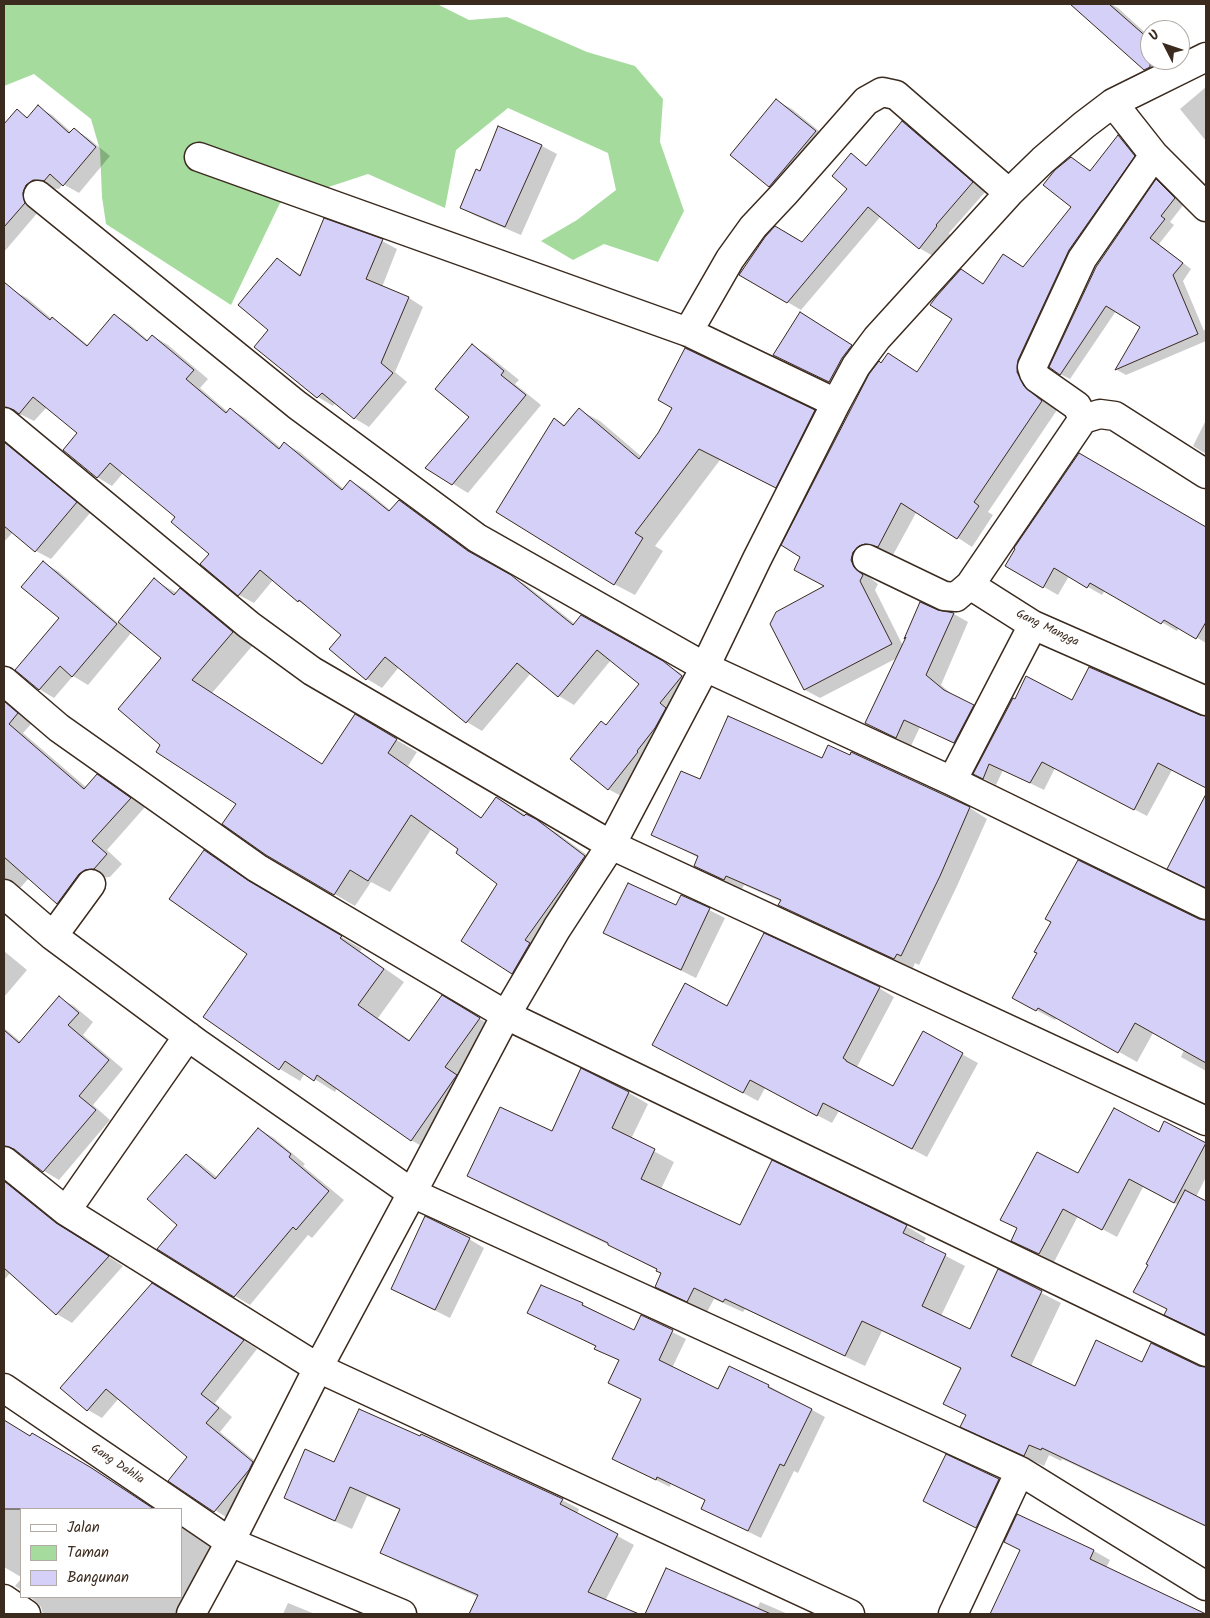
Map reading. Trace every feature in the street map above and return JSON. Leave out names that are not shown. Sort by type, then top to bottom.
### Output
[{"type":"street","points":[[191,1614],[230,1542],[318,1368],[506,1015],[557,928],[611,845],[705,667],[856,366],[877,338],[1009,193],[1084,125],[1112,103],[1206,57]]},
{"type":"street","points":[[688,332],[730,259],[753,226],[784,194],[866,101],[882,92],[896,95],[1009,193]]},
{"type":"street","points":[[1112,103],[1154,155],[1206,207]]},
{"type":"street","points":[[1083,419],[1077,406],[1037,378],[1032,367],[1082,259],[1154,155]]},
{"type":"street","points":[[199,158],[688,332],[836,403]]},
{"type":"street","points":[[38,195],[297,405],[477,538],[705,667],[952,781],[1206,905]]},
{"type":"street","points":[[867,559],[944,596],[956,597],[970,585],[1083,419],[1100,414],[1115,416],[1206,474]]},
{"type":"street","points":[[4,422],[249,625],[312,671],[611,845],[1206,1121]]},
{"type":"street","name":"Gang Mangga","points":[[970,585],[1033,625],[1206,700]]},
{"type":"street","points":[[952,781],[1033,625]]},
{"type":"street","points":[[4,681],[59,728],[257,868],[506,1015],[1206,1352]]},
{"type":"street","points":[[53,936],[91,884]]},
{"type":"street","points":[[4,894],[53,936],[188,1036],[412,1193],[1020,1471],[1206,1586]]},
{"type":"street","points":[[66,1211],[188,1036]]},
{"type":"street","points":[[4,1161],[66,1211],[318,1368],[850,1614]]},
{"type":"street","name":"Gang Dahlia","points":[[4,1388],[180,1508]]},
{"type":"street","points":[[953,1614],[1020,1471]]},
{"type":"street","name":"Gang Dahlia","points":[[182,1509],[230,1542],[402,1614]]},
{"type":"street","points":[[4,1599],[26,1614]]},
{"type":"green space","points":[[4,4],[437,4],[469,20],[507,17],[587,52],[635,66],[663,99],[660,142],[684,211],[658,262],[604,244],[573,260],[541,241],[577,220],[616,190],[608,153],[508,108],[456,150],[445,208],[368,174],[280,203],[231,305],[106,224],[102,197],[100,150],[91,119],[34,74],[4,86]]},
{"type":"building","points":[[1070,4],[1109,4],[1140,31],[1140,66]]},
{"type":"building","points":[[776,99],[816,131],[769,187],[730,155]]},
{"type":"building","points":[[38,105],[69,133],[74,128],[96,147],[63,186],[50,174],[44,181],[33,180],[26,185],[23,193],[25,203],[4,227],[4,124],[17,109],[27,118]]},
{"type":"building","points":[[902,121],[973,182],[936,225],[919,249],[868,207],[787,303],[739,275],[765,237],[775,226],[802,242],[847,189],[832,176],[851,153],[866,166]]},
{"type":"building","points":[[498,126],[542,145],[505,227],[460,208],[476,169],[480,171]]},
{"type":"building","points":[[1118,135],[1135,156],[1069,250],[1018,360],[1017,372],[1024,386],[1042,401],[974,502],[979,506],[957,539],[901,503],[878,547],[865,544],[859,546],[853,552],[851,560],[854,567],[863,575],[860,581],[892,644],[804,690],[770,624],[776,612],[824,586],[794,570],[800,557],[781,545],[869,374],[879,361],[881,363],[888,353],[917,372],[952,319],[930,305],[936,297],[961,269],[983,284],[1003,254],[1023,267],[1071,207],[1043,185],[1055,170],[1071,157],[1090,171]]},
{"type":"building","points":[[1156,179],[1175,198],[1161,216],[1165,219],[1150,238],[1183,263],[1173,275],[1198,334],[1115,370],[1140,327],[1106,306],[1060,375],[1049,367],[1096,267]]},
{"type":"building","points":[[324,218],[383,239],[366,279],[409,297],[381,363],[393,373],[354,419],[322,393],[317,398],[254,347],[268,330],[238,305],[277,258],[300,276]]},
{"type":"building","points":[[4,282],[50,320],[52,317],[87,346],[114,314],[147,341],[152,335],[194,370],[186,379],[226,413],[230,408],[279,449],[284,442],[342,490],[350,480],[389,511],[399,500],[468,551],[511,575],[573,625],[581,615],[663,661],[682,676],[660,703],[666,708],[655,728],[608,790],[570,759],[601,721],[606,725],[639,684],[597,650],[558,697],[517,663],[466,723],[385,657],[366,680],[329,649],[341,635],[260,570],[238,596],[200,564],[209,554],[171,522],[175,517],[110,463],[97,478],[63,450],[77,433],[33,397],[19,414],[14,410],[4,407]]},
{"type":"building","points":[[800,312],[852,345],[842,358],[829,382],[773,355]]},
{"type":"building","points":[[472,344],[504,371],[501,375],[526,395],[452,485],[425,468],[469,417],[435,389]]},
{"type":"building","points":[[685,348],[815,410],[776,488],[699,449],[635,533],[643,538],[614,585],[496,512],[554,418],[564,426],[579,408],[639,459],[658,433],[672,408],[658,400]]},
{"type":"building","points":[[4,442],[77,502],[35,552],[4,526]]},
{"type":"building","points":[[1079,453],[1206,527],[1206,622],[1196,639],[1164,620],[1161,624],[1090,583],[1087,588],[1054,568],[1043,588],[1005,566],[1014,548]]},
{"type":"building","points":[[43,561],[117,624],[72,677],[60,666],[39,690],[15,670],[59,618],[21,587]]},
{"type":"building","points":[[154,578],[174,595],[180,588],[233,632],[192,680],[322,764],[355,714],[397,739],[388,753],[481,818],[496,797],[524,816],[526,814],[536,819],[585,856],[525,940],[530,943],[512,974],[461,941],[497,884],[456,853],[458,849],[411,815],[368,881],[350,870],[334,895],[266,855],[222,824],[236,804],[156,752],[160,745],[118,709],[161,658],[118,622]]},
{"type":"building","points":[[920,602],[938,610],[954,613],[926,675],[944,690],[974,705],[954,743],[904,720],[896,738],[865,723],[906,637],[904,639]]},
{"type":"building","points":[[1089,667],[1206,716],[1206,788],[1158,763],[1134,810],[1042,762],[1030,783],[989,764],[983,779],[973,774],[1026,676],[1072,700]]},
{"type":"building","points":[[4,701],[18,713],[9,724],[84,789],[97,774],[131,798],[92,841],[107,854],[94,869],[85,870],[79,874],[57,904],[4,857]]},
{"type":"building","points":[[728,716],[822,758],[828,745],[850,755],[851,752],[970,807],[940,876],[901,956],[897,954],[894,959],[778,905],[781,900],[726,876],[724,880],[694,866],[698,856],[651,835],[681,771],[700,779]]},
{"type":"building","points":[[1206,794],[1206,888],[1167,869]]},
{"type":"building","points":[[204,850],[249,881],[342,936],[340,938],[384,969],[358,1005],[409,1041],[442,995],[480,1018],[445,1067],[457,1075],[411,1141],[317,1075],[314,1081],[285,1061],[279,1070],[203,1017],[247,954],[169,899]]},
{"type":"building","points":[[1078,860],[1199,919],[1206,920],[1206,1063],[1135,1023],[1118,1053],[1038,1008],[1036,1011],[1012,998],[1037,953],[1034,952],[1051,922],[1045,919]]},
{"type":"building","points":[[628,883],[676,905],[681,895],[710,908],[681,970],[603,933]]},
{"type":"building","points":[[764,933],[880,987],[843,1058],[846,1061],[893,1086],[923,1031],[963,1053],[912,1149],[823,1103],[817,1116],[750,1080],[743,1093],[652,1045],[685,983],[727,1006]]},
{"type":"building","points":[[59,996],[79,1013],[68,1025],[109,1060],[79,1096],[96,1110],[43,1172],[14,1149],[4,1146],[4,1030],[19,1043]]},
{"type":"building","points":[[581,1068],[629,1092],[612,1128],[655,1149],[641,1179],[740,1225],[772,1160],[907,1225],[903,1233],[946,1254],[922,1306],[970,1329],[998,1269],[1042,1291],[1011,1356],[1075,1386],[1096,1340],[1142,1362],[1151,1343],[1199,1366],[1206,1367],[1206,1526],[1042,1448],[1041,1450],[1029,1445],[1024,1456],[960,1427],[966,1415],[943,1404],[961,1368],[862,1321],[845,1356],[725,1299],[723,1302],[694,1288],[687,1302],[655,1287],[661,1273],[656,1271],[657,1269],[608,1245],[608,1243],[467,1176],[500,1107],[552,1131]]},
{"type":"building","points":[[1114,1108],[1159,1132],[1164,1121],[1206,1143],[1174,1203],[1129,1179],[1102,1230],[1063,1209],[1039,1254],[1011,1241],[1017,1228],[1000,1220],[1037,1152],[1078,1173]]},
{"type":"building","points":[[258,1128],[291,1154],[289,1157],[329,1191],[296,1230],[293,1227],[234,1297],[157,1249],[177,1225],[147,1199],[186,1154],[215,1179]]},
{"type":"building","points":[[4,1181],[56,1223],[109,1256],[56,1315],[4,1268]]},
{"type":"building","points":[[1185,1190],[1206,1201],[1206,1335],[1164,1315],[1167,1309],[1133,1292]]},
{"type":"building","points":[[425,1216],[470,1238],[435,1310],[391,1289]]},
{"type":"building","points":[[152,1283],[244,1340],[201,1394],[219,1408],[206,1423],[253,1462],[249,1470],[214,1512],[168,1481],[187,1457],[106,1389],[87,1411],[60,1388]]},
{"type":"building","points":[[541,1285],[583,1303],[582,1305],[634,1330],[641,1315],[673,1330],[659,1360],[718,1389],[729,1366],[769,1385],[768,1387],[812,1409],[784,1466],[780,1464],[748,1531],[701,1509],[705,1500],[657,1477],[656,1480],[612,1459],[641,1399],[608,1383],[619,1360],[594,1349],[596,1346],[527,1313]]},
{"type":"building","points":[[359,1409],[420,1436],[421,1434],[563,1499],[560,1504],[618,1534],[588,1592],[639,1614],[469,1614],[478,1595],[380,1553],[400,1509],[350,1487],[335,1521],[284,1498],[305,1449],[334,1462]]},
{"type":"building","points":[[4,1420],[30,1436],[32,1433],[90,1467],[152,1508],[20,1508],[4,1509]]},
{"type":"building","points":[[946,1454],[999,1479],[976,1528],[923,1501]]},
{"type":"building","points":[[1017,1514],[1094,1550],[1090,1559],[1206,1614],[990,1614],[1020,1550],[1004,1542]]},
{"type":"building","points":[[666,1568],[771,1614],[645,1614]]}]
